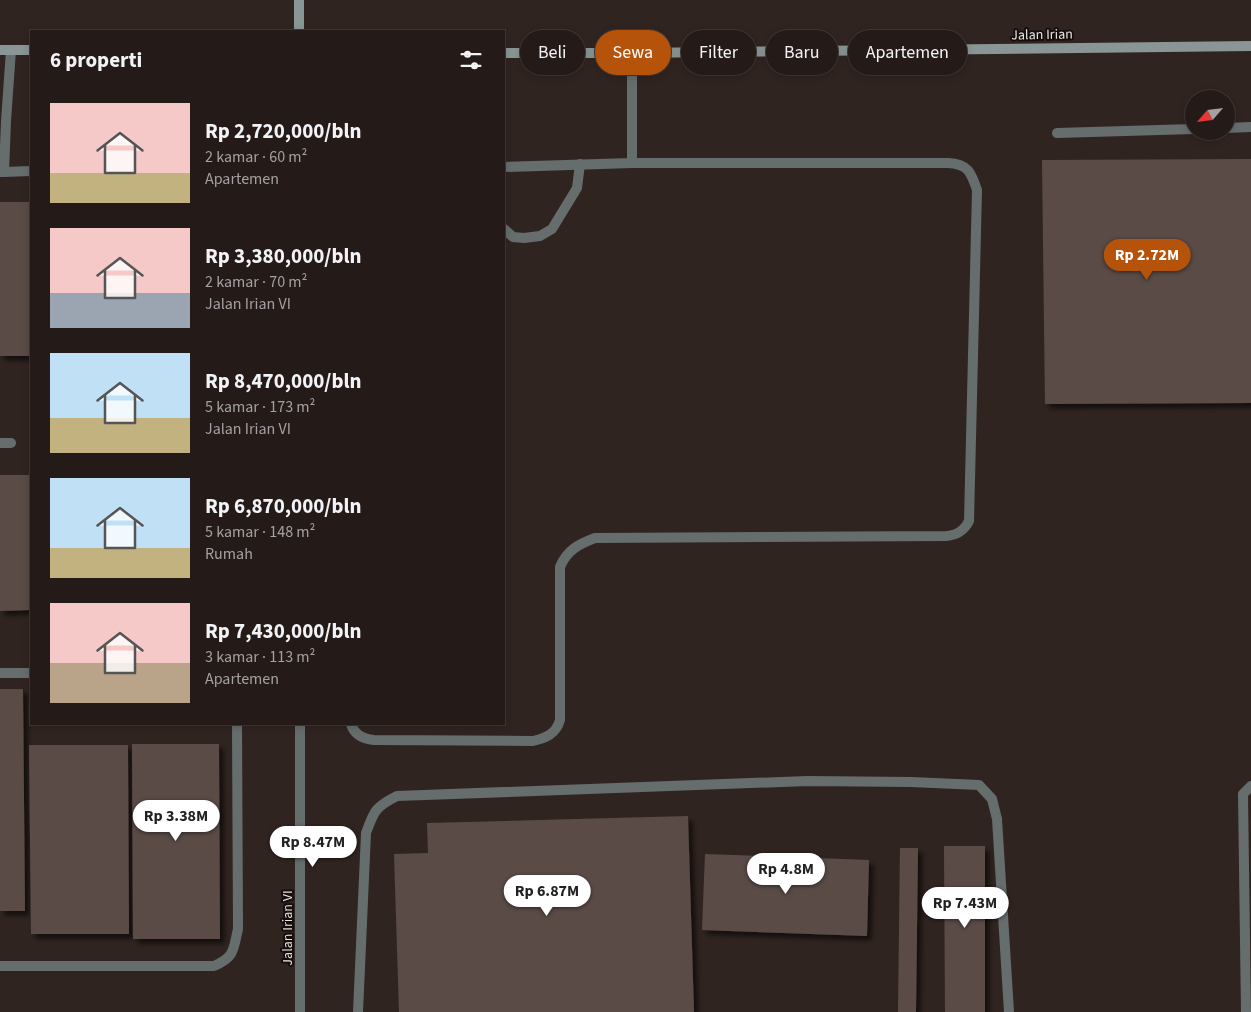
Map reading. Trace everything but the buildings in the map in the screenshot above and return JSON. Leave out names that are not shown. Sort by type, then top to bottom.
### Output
[{"type":"street","points":[[299,0],[299,30]]},
{"type":"street","name":"Jalan Irian","points":[[671,53],[1251,46]]},
{"type":"street","points":[[0,50],[30,50]]},
{"type":"street","points":[[11,50],[2,172],[30,171]]},
{"type":"street","name":"Jalan Irian","points":[[505,53],[595,53]]},
{"type":"street","points":[[632,75],[632,163]]},
{"type":"street","points":[[1235,128],[1251,127]]},
{"type":"street","points":[[1057,134],[1185,129]]},
{"type":"street","points":[[352,725],[356,733],[367,739],[374,740],[533,741],[551,735],[558,728],[560,720],[560,567],[564,558],[571,550],[595,538],[946,536],[959,532],[965,528],[969,521],[977,190],[974,180],[965,167],[948,163],[632,163],[505,167]]},
{"type":"street","points":[[505,230],[513,237],[524,238],[540,236],[552,229],[577,188],[580,164]]},
{"type":"street","points":[[0,672],[30,673]]},
{"type":"street","points":[[0,966],[214,966],[226,961],[232,954],[238,929],[237,725]]},
{"type":"street","name":"Jalan Irian VI","points":[[300,725],[300,1012]]},
{"type":"street","points":[[358,1012],[366,833],[374,811],[384,802],[397,796],[866,781],[979,785],[992,800],[997,819],[1000,849],[1009,1012]]},
{"type":"street","points":[[1246,1012],[1243,794],[1251,786]]}]
